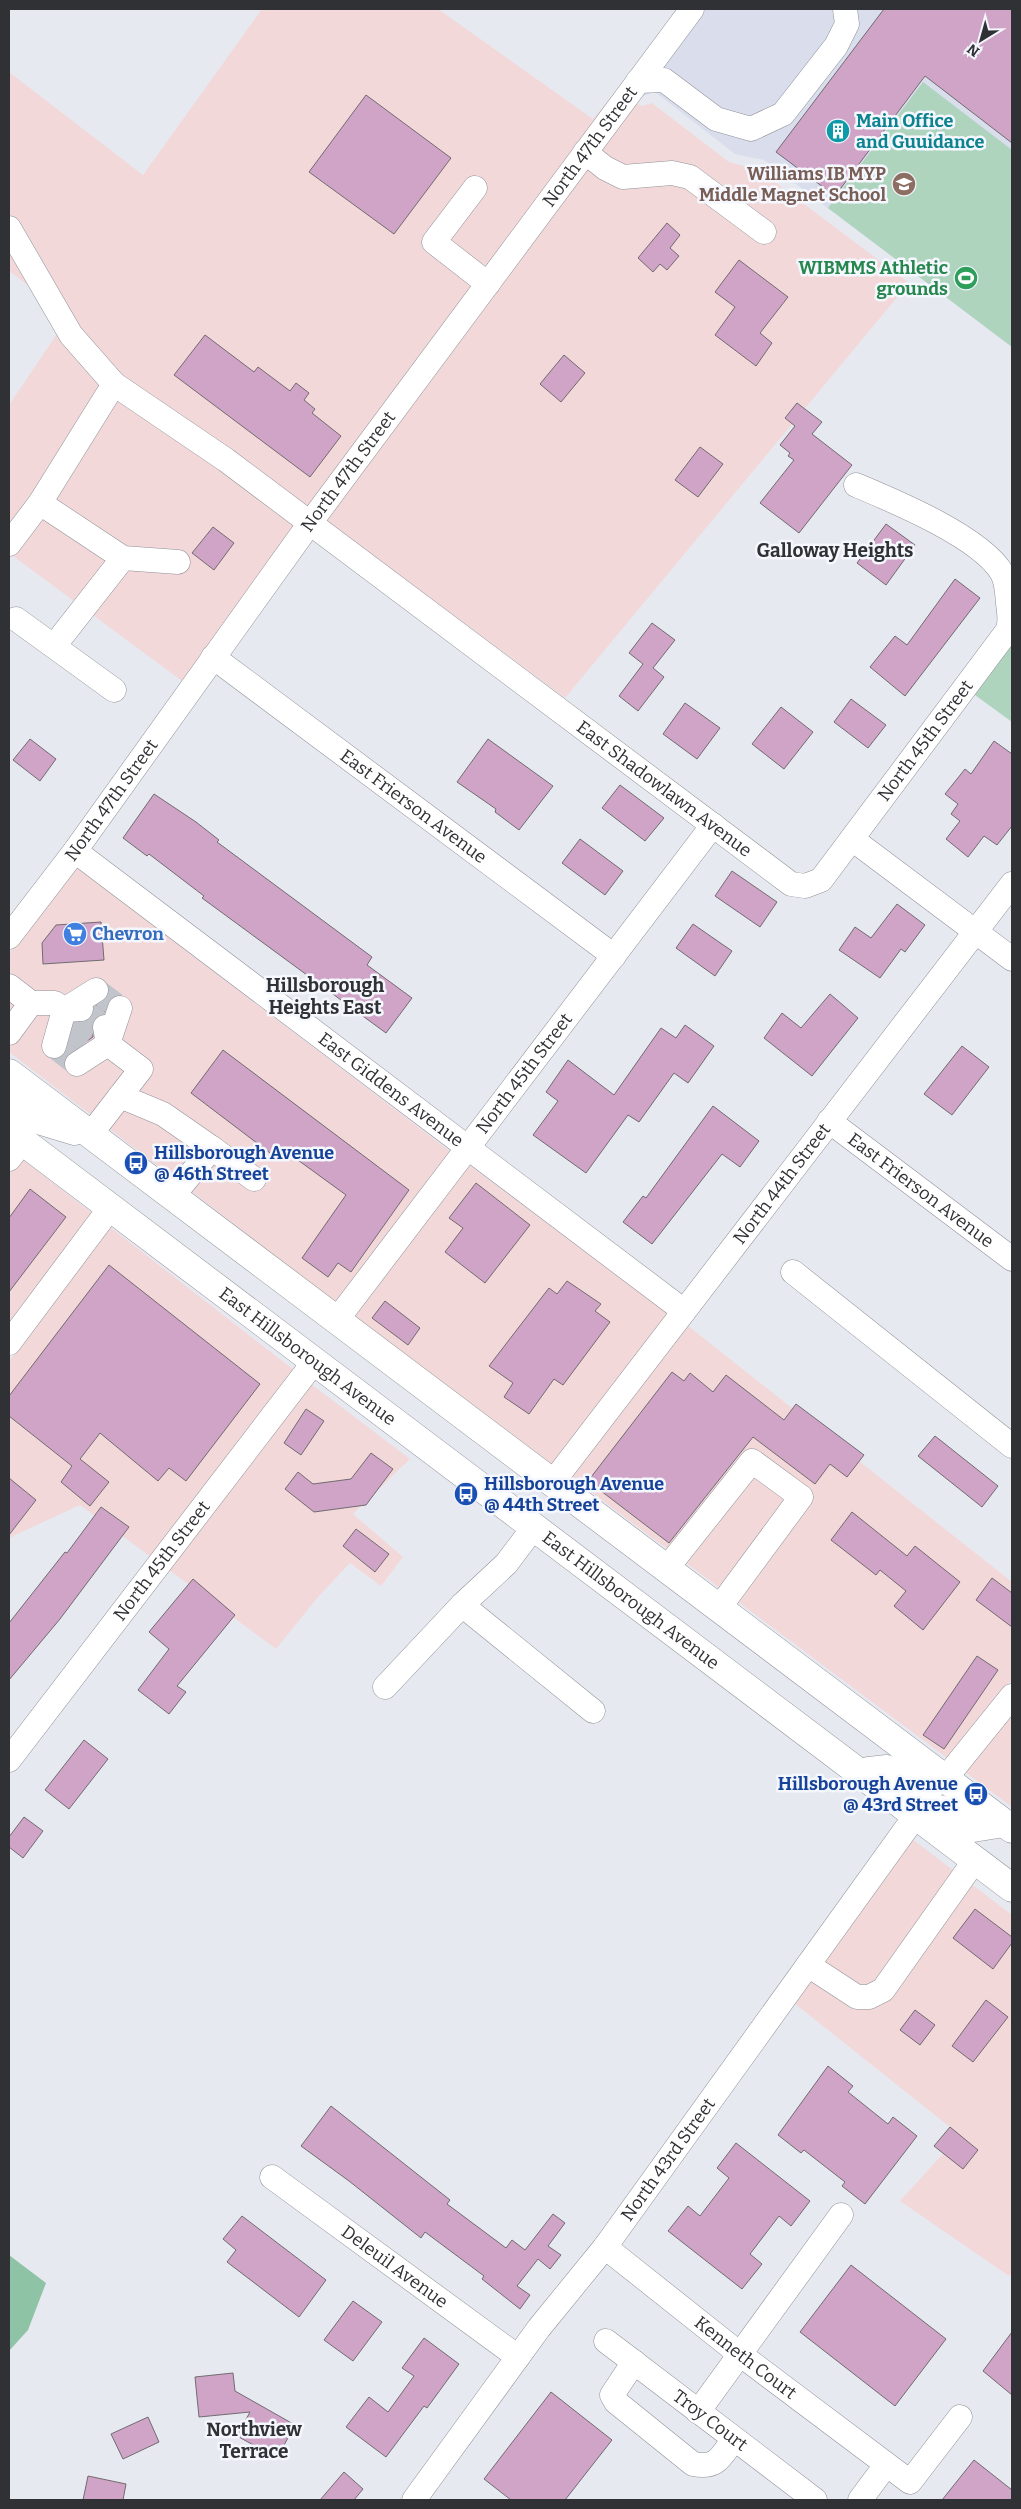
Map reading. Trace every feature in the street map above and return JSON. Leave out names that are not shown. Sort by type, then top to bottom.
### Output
[{"type":"main road","points":[[9,1073],[1008,1826]]},
{"type":"main road","points":[[9,1102],[32,1118],[90,1135]]},
{"type":"main road","name":"East Hillsborough Avenue","points":[[13,1144],[110,1208],[1012,1888]]},
{"type":"main road","points":[[860,1772],[887,1769],[914,1789],[945,1779]]},
{"type":"main road","points":[[916,1815],[940,1809],[967,1828],[1008,1826]]},
{"type":"street","name":"North 47th Street","points":[[9,937],[75,851],[310,523],[692,9]]},
{"type":"street","points":[[638,82],[664,80],[716,120],[751,129],[783,114],[836,46],[847,24],[845,9]]},
{"type":"street","points":[[585,152],[605,168],[623,177],[672,173],[690,177],[764,232]]},
{"type":"street","points":[[475,188],[434,242],[488,284]]},
{"type":"street","name":"East Shadowlawn Avenue","points":[[9,228],[71,334],[114,384],[226,460],[791,884],[805,886],[820,880],[852,839]]},
{"type":"street","points":[[9,544],[40,503],[114,384]]},
{"type":"street","name":"North 45th Street","points":[[852,839],[1000,640],[1010,622],[1007,589],[1003,574],[995,564],[971,544],[920,512],[856,485]]},
{"type":"street","points":[[40,503],[123,558],[178,562]]},
{"type":"street","points":[[54,646],[123,558]]},
{"type":"street","points":[[16,620],[114,690]]},
{"type":"street","name":"East Frierson Avenue","points":[[213,657],[614,956]]},
{"type":"street","name":"North 45th Street","points":[[336,1321],[713,825]]},
{"type":"street","points":[[852,839],[1012,959]]},
{"type":"street","name":"East Giddens Avenue","points":[[75,851],[467,1149],[684,1310]]},
{"type":"street","name":"North 44th Street","points":[[553,1482],[1012,884]]},
{"type":"street","points":[[9,986],[31,1003],[55,1003],[71,1015]]},
{"type":"street","points":[[54,1046],[71,1015],[96,990]]},
{"type":"street","points":[[9,1033],[31,1003]]},
{"type":"street","points":[[77,1064],[102,1039],[120,1008]]},
{"type":"street","points":[[90,1135],[141,1069],[102,1039]]},
{"type":"street","points":[[120,1096],[163,1114],[254,1179]]},
{"type":"street","name":"East Frierson Avenue","points":[[829,1121],[1012,1259]]},
{"type":"street","points":[[172,1197],[212,1148]]},
{"type":"street","points":[[9,1343],[110,1208]]},
{"type":"street","points":[[793,1272],[1012,1446]]},
{"type":"street","name":"North 45th Street","points":[[9,1760],[314,1362]]},
{"type":"street","points":[[666,1568],[752,1460],[801,1496],[719,1608]]},
{"type":"street","points":[[385,1687],[462,1605],[506,1564],[534,1527]]},
{"type":"street","points":[[462,1605],[593,1711]]},
{"type":"street","points":[[945,1779],[1012,1696]]},
{"type":"street","name":"North 43rd Street","points":[[414,2500],[518,2357],[605,2248],[916,1815]]},
{"type":"street","points":[[808,1965],[857,1997],[869,1997],[883,1990],[975,1860]]},
{"type":"street","name":"Deleuil Avenue","points":[[272,2177],[518,2357]]},
{"type":"street","points":[[698,2412],[841,2215]]},
{"type":"street","name":"Kenneth Court","points":[[605,2248],[741,2355],[910,2482],[960,2417]]},
{"type":"street","name":"Troy Court","points":[[606,2341],[815,2500]]},
{"type":"street","points":[[634,2362],[612,2395],[616,2402],[693,2464],[704,2466],[716,2463],[734,2439]]},
{"type":"street","points":[[860,2500],[886,2465]]},
{"type":"shaded area","points":[[262,9],[438,9],[593,119],[632,71],[182,681],[9,553],[9,405],[69,316],[9,271],[9,72],[143,175]]},
{"type":"shaded area","name":"Williams IB MYP Middle Magnet School","points":[[692,9],[1012,9],[1012,347],[764,160],[735,154],[655,92],[643,96],[638,81]]},
{"type":"shaded area","points":[[635,103],[642,106],[652,103],[729,162],[759,170],[909,283],[565,698],[326,520]]},
{"type":"shaded area","points":[[76,867],[451,1152],[337,1303],[9,1052],[9,954]]},
{"type":"shaded area","points":[[9,1149],[92,1213],[9,1325]]},
{"type":"shaded area","points":[[469,1165],[668,1314],[553,1465],[354,1316]]},
{"type":"shaded area","points":[[110,1227],[294,1370],[151,1557],[80,1505],[9,1538],[9,1361]]},
{"type":"shaded area","points":[[687,1325],[1012,1582],[1012,1679],[947,1758],[571,1477]]},
{"type":"shaded area","points":[[311,1384],[410,1459],[353,1514],[403,1557],[381,1586],[350,1563],[318,1597],[276,1649],[169,1570]]},
{"type":"shaded area","points":[[1012,1714],[1012,1807],[965,1772]]},
{"type":"shaded area","points":[[912,1839],[1012,1915],[1012,2273],[1009,2276],[900,2201],[960,2135],[794,2003]]},
{"type":"green space","name":"WIBMMS Athletic grounds","points":[[923,82],[1012,150],[1012,347],[828,208]]},
{"type":"green space","points":[[1012,625],[1012,722],[964,687]]},
{"type":"green space","points":[[9,2255],[46,2283],[28,2330],[9,2351]]},
{"type":"building","points":[[884,9],[1012,9],[1012,143],[925,76],[835,196],[776,152]]},
{"type":"building","points":[[366,95],[451,158],[394,234],[309,172]]},
{"type":"building","points":[[667,223],[680,235],[670,248],[679,256],[667,270],[660,264],[653,272],[638,258]]},
{"type":"building","points":[[739,260],[788,297],[760,333],[772,343],[756,366],[715,335],[735,307],[715,292]]},
{"type":"building","points":[[205,335],[254,372],[258,367],[290,391],[296,383],[309,393],[304,400],[315,409],[312,413],[341,436],[310,477],[174,375]]},
{"type":"building","points":[[564,355],[585,373],[561,402],[540,384]]},
{"type":"building","points":[[797,403],[822,422],[812,434],[852,465],[799,533],[760,503],[794,460],[788,456],[790,453],[780,445],[795,426],[785,418]]},
{"type":"building","points":[[700,447],[723,464],[698,497],[675,480]]},
{"type":"building","points":[[886,524],[915,545],[886,585],[857,563]]},
{"type":"building","points":[[213,527],[234,543],[214,570],[192,553]]},
{"type":"building","points":[[955,579],[980,598],[905,696],[870,667],[895,636],[907,645]]},
{"type":"building","points":[[652,623],[675,640],[653,668],[664,677],[638,711],[619,696],[643,664],[629,653]]},
{"type":"building","points":[[851,699],[886,725],[868,748],[834,722]]},
{"type":"building","points":[[685,703],[720,728],[697,759],[663,734]]},
{"type":"building","points":[[781,707],[813,732],[784,769],[752,744]]},
{"type":"building","points":[[30,739],[56,759],[40,781],[13,760]]},
{"type":"building","points":[[488,739],[553,786],[519,830],[495,812],[496,809],[457,782]]},
{"type":"building","points":[[994,741],[1012,754],[1012,826],[997,845],[984,836],[968,857],[946,839],[960,821],[951,814],[958,804],[945,794],[965,769],[971,774]]},
{"type":"building","points":[[620,785],[664,818],[645,841],[602,808]]},
{"type":"building","points":[[154,794],[196,822],[219,840],[217,842],[372,957],[367,965],[412,998],[386,1033],[202,898],[204,896],[149,854],[147,856],[123,838]]},
{"type":"building","points":[[580,839],[623,871],[605,895],[562,863]]},
{"type":"building","points":[[732,871],[777,902],[760,927],[715,896]]},
{"type":"building","points":[[897,904],[925,925],[905,952],[901,949],[880,978],[839,950],[855,927],[871,938]]},
{"type":"building","name":"Chevron","points":[[101,922],[104,960],[43,964],[42,943],[56,925]]},
{"type":"building","points":[[693,924],[732,951],[715,976],[676,948]]},
{"type":"building","points":[[109,986],[121,995],[111,998],[104,1013],[97,1016],[92,1022],[93,1037],[69,1053],[65,1058],[64,1066],[55,1059],[63,1056],[67,1050],[75,1023],[89,1020],[93,1015],[94,1007],[108,997]]},
{"type":"building","points":[[830,994],[858,1018],[812,1076],[764,1038],[782,1013],[801,1028]]},
{"type":"building","points":[[685,1025],[714,1046],[688,1083],[674,1073],[639,1122],[628,1115],[586,1173],[533,1135],[558,1101],[546,1092],[568,1060],[614,1095],[661,1028],[676,1038]]},
{"type":"building","points":[[962,1046],[989,1067],[952,1115],[924,1094]]},
{"type":"building","points":[[223,1050],[409,1190],[351,1272],[338,1263],[328,1277],[302,1258],[346,1195],[280,1147],[274,1156],[191,1093]]},
{"type":"building","points":[[713,1106],[759,1141],[740,1167],[722,1154],[652,1244],[623,1222],[643,1196],[646,1198]]},
{"type":"building","points":[[476,1183],[530,1225],[485,1283],[445,1252],[463,1228],[449,1218]]},
{"type":"building","points":[[30,1189],[66,1217],[9,1292],[9,1218]]},
{"type":"building","points":[[109,1265],[260,1384],[186,1481],[169,1468],[158,1481],[100,1433],[80,1459],[109,1482],[90,1506],[61,1482],[72,1466],[9,1416],[9,1396]]},
{"type":"building","points":[[567,1281],[601,1304],[595,1311],[610,1322],[563,1385],[554,1379],[529,1414],[504,1397],[513,1383],[489,1366],[549,1288],[557,1294]]},
{"type":"building","points":[[385,1301],[420,1328],[408,1345],[372,1318]]},
{"type":"building","points":[[672,1372],[684,1381],[690,1373],[713,1392],[726,1375],[784,1420],[796,1404],[864,1455],[847,1477],[830,1464],[815,1484],[753,1437],[669,1543],[588,1481]]},
{"type":"building","points":[[306,1409],[324,1421],[301,1455],[284,1443]]},
{"type":"building","points":[[935,1436],[998,1486],[982,1507],[918,1456]]},
{"type":"building","points":[[371,1453],[393,1469],[366,1505],[314,1512],[285,1489],[298,1472],[313,1484],[351,1479]]},
{"type":"building","points":[[9,1478],[36,1500],[9,1535]]},
{"type":"building","points":[[101,1507],[129,1527],[60,1619],[9,1680],[9,1623],[65,1552],[67,1553]]},
{"type":"building","points":[[852,1512],[907,1556],[915,1546],[960,1582],[923,1630],[894,1606],[906,1591],[880,1570],[876,1575],[831,1540]]},
{"type":"building","points":[[356,1529],[389,1554],[375,1572],[343,1546]]},
{"type":"building","points":[[992,1578],[1012,1593],[1012,1627],[976,1600]]},
{"type":"building","points":[[193,1579],[235,1615],[177,1686],[186,1692],[169,1714],[138,1690],[169,1649],[149,1632]]},
{"type":"building","points":[[977,1656],[998,1670],[944,1749],[923,1735]]},
{"type":"building","points":[[84,1740],[108,1759],[69,1809],[45,1790]]},
{"type":"building","points":[[24,1817],[43,1831],[23,1858],[9,1847],[9,1837]]},
{"type":"building","points":[[975,1909],[1012,1937],[1012,1943],[993,1969],[953,1938]]},
{"type":"building","points":[[986,2000],[1008,2017],[973,2062],[952,2046]]},
{"type":"building","points":[[915,2010],[935,2025],[920,2045],[900,2030]]},
{"type":"building","points":[[828,2066],[853,2086],[848,2092],[888,2124],[893,2117],[917,2136],[865,2204],[842,2186],[845,2182],[804,2150],[801,2153],[778,2135]]},
{"type":"building","points":[[331,2106],[450,2200],[447,2204],[506,2248],[512,2240],[525,2250],[553,2214],[565,2223],[548,2246],[561,2255],[550,2269],[538,2259],[517,2286],[530,2295],[520,2309],[482,2279],[484,2276],[425,2232],[421,2238],[301,2146]]},
{"type":"building","points":[[950,2127],[978,2150],[963,2169],[934,2146]]},
{"type":"building","points":[[736,2143],[810,2201],[791,2226],[779,2216],[750,2254],[762,2264],[742,2289],[668,2231],[688,2206],[700,2216],[729,2178],[717,2168]]},
{"type":"building","points":[[242,2216],[326,2280],[299,2317],[227,2262],[236,2250],[223,2239]]},
{"type":"building","points":[[851,2265],[946,2339],[895,2406],[800,2332]]},
{"type":"building","points":[[353,2301],[382,2322],[353,2361],[324,2340]]},
{"type":"building","points":[[1012,2332],[1012,2395],[983,2371]]},
{"type":"building","points":[[424,2338],[459,2364],[427,2408],[424,2406],[386,2457],[346,2427],[369,2397],[388,2412],[414,2376],[402,2368]]},
{"type":"building","points":[[233,2373],[235,2391],[295,2425],[277,2458],[237,2436],[250,2412],[199,2417],[195,2377]]},
{"type":"building","points":[[551,2392],[612,2440],[565,2500],[511,2500],[484,2479]]},
{"type":"building","points":[[148,2417],[159,2442],[123,2459],[111,2434]]},
{"type":"building","points":[[974,2460],[1012,2490],[1012,2500],[942,2500]]},
{"type":"building","points":[[344,2472],[363,2489],[354,2500],[320,2500]]},
{"type":"building","points":[[88,2476],[126,2484],[123,2500],[83,2500]]},
{"type":"tunnel","points":[[96,990],[120,1008]]},
{"type":"tunnel","points":[[81,1009],[105,1027]]},
{"type":"tunnel","points":[[68,1027],[92,1045]]},
{"type":"tunnel","points":[[54,1046],[77,1064]]},
{"type":"place","name":"Main Office and Guuidance","points":[[838,131]]},
{"type":"place","name":"Williams IB MYP Middle Magnet School","points":[[904,184]]},
{"type":"place","name":"WIBMMS Athletic grounds","points":[[966,278]]},
{"type":"place","name":"Chevron","points":[[75,934]]},
{"type":"place","name":"Hillsborough Avenue @ 46th Street","points":[[136,1163]]},
{"type":"place","name":"Hillsborough Avenue @ 44th Street","points":[[466,1494]]},
{"type":"place","name":"Hillsborough Avenue @ 43rd Street","points":[[976,1794]]},
{"type":"district","name":"Galloway Heights","points":[[835,550]]},
{"type":"district","name":"Hillsborough Heights East","points":[[325,996]]},
{"type":"district","name":"Northview Terrace","points":[[254,2440]]}]
